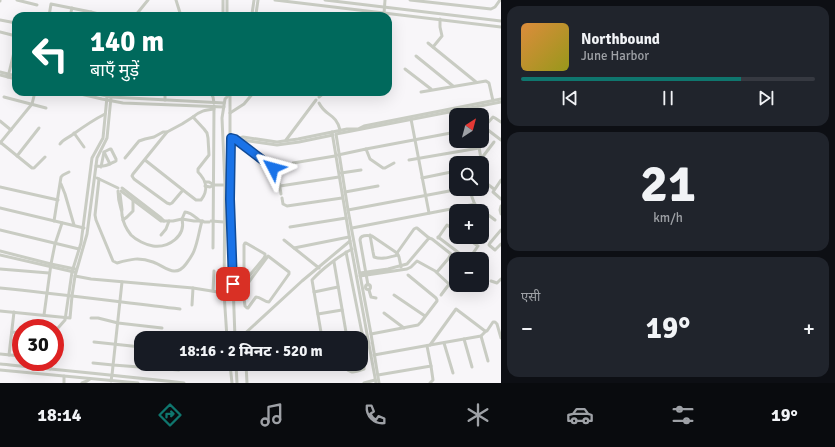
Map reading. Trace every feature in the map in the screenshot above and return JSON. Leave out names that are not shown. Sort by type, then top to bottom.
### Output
[{"type":"street","points":[[17,0],[26,1],[37,5]]},
{"type":"street","points":[[138,12],[148,0]]},
{"type":"street","points":[[178,0],[180,12]]},
{"type":"street","points":[[223,0],[223,12]]},
{"type":"street","points":[[226,0],[227,12]]},
{"type":"street","points":[[251,12],[254,0]]},
{"type":"street","points":[[257,12],[258,0]]},
{"type":"street","points":[[275,0],[369,12]]},
{"type":"street","points":[[325,0],[501,21]]},
{"type":"street","points":[[384,12],[385,0]]},
{"type":"street","points":[[410,0],[491,10],[499,1]]},
{"type":"street","points":[[430,0],[434,3]]},
{"type":"street","points":[[499,1],[501,7]]},
{"type":"street","points":[[50,12],[52,2],[85,12]]},
{"type":"street","points":[[71,12],[72,8]]},
{"type":"street","points":[[392,15],[501,27]]},
{"type":"street","points":[[433,47],[442,36],[440,19]]},
{"type":"street","points":[[0,20],[12,22]]},
{"type":"street","points":[[0,32],[12,35]]},
{"type":"street","points":[[428,43],[476,82]]},
{"type":"street","points":[[416,56],[453,86]]},
{"type":"street","points":[[8,76],[12,60]]},
{"type":"street","points":[[405,69],[431,89]]},
{"type":"street","points":[[0,72],[12,78]]},
{"type":"street","points":[[0,75],[12,76]]},
{"type":"street","points":[[420,92],[485,81],[488,82],[493,102]]},
{"type":"street","points":[[34,96],[32,104],[0,143],[32,168],[34,168],[45,157]]},
{"type":"street","points":[[93,96],[123,102],[214,106],[224,105]]},
{"type":"street","points":[[100,96],[109,99],[165,100],[214,106]]},
{"type":"street","points":[[212,96],[214,106],[213,248]]},
{"type":"street","points":[[227,331],[224,293],[225,185],[222,118],[224,105],[228,96]]},
{"type":"street","points":[[231,96],[230,113],[233,139],[230,199],[235,331]]},
{"type":"street","points":[[230,113],[244,104],[251,96]]},
{"type":"street","points":[[286,140],[322,96]]},
{"type":"street","points":[[4,97],[46,108]]},
{"type":"street","points":[[64,321],[83,228],[92,158],[104,140],[105,114],[109,99]]},
{"type":"street","points":[[75,272],[87,228],[97,155],[104,140],[109,99]]},
{"type":"street","points":[[233,139],[243,137],[277,142],[359,129],[493,102],[501,99]]},
{"type":"street","points":[[318,100],[324,111],[335,118],[340,130]]},
{"type":"street","points":[[493,102],[501,102]]},
{"type":"street","points":[[125,158],[139,141],[154,137],[163,132],[167,132],[203,110],[214,106]]},
{"type":"street","points":[[60,144],[78,130],[105,114]]},
{"type":"street","points":[[145,160],[196,200],[203,197],[205,193],[205,182],[198,172],[198,169],[209,154],[208,138],[207,133],[193,117]]},
{"type":"street","points":[[501,122],[493,117],[484,127],[501,140]]},
{"type":"street","points":[[411,118],[429,213]]},
{"type":"street","points":[[0,121],[11,130]]},
{"type":"street","points":[[17,156],[39,128]]},
{"type":"street","points":[[240,138],[242,140],[278,145],[299,142],[340,130],[351,128],[359,129]]},
{"type":"street","points":[[167,132],[132,176],[134,179],[170,204],[183,190]]},
{"type":"street","points":[[74,133],[84,147]]},
{"type":"street","points":[[334,133],[339,177],[345,192],[352,228],[352,249],[360,274],[367,331]]},
{"type":"street","points":[[293,164],[449,133]]},
{"type":"street","points":[[233,139],[273,168],[280,186],[284,206],[342,198]]},
{"type":"street","points":[[483,156],[494,142]]},
{"type":"street","points":[[409,160],[479,148],[481,156]]},
{"type":"street","points":[[96,166],[101,167],[116,161],[111,149],[104,152]]},
{"type":"street","points":[[366,149],[370,159],[383,168],[394,163]]},
{"type":"street","points":[[101,167],[104,152]]},
{"type":"street","points":[[104,152],[110,164]]},
{"type":"street","points":[[337,155],[341,173],[342,198],[349,237],[352,241],[367,322],[371,334],[378,375],[377,382]]},
{"type":"street","points":[[341,173],[361,170]]},
{"type":"street","points":[[54,221],[61,177],[69,172]]},
{"type":"street","points":[[422,178],[449,172]]},
{"type":"street","points":[[280,186],[339,177]]},
{"type":"street","points":[[165,222],[120,190],[98,179],[95,212],[96,220],[115,263],[135,259],[154,262],[171,270],[178,271],[184,267],[194,251],[202,221]]},
{"type":"street","points":[[494,189],[501,180]]},
{"type":"street","points":[[61,182],[74,226]]},
{"type":"street","points":[[205,182],[209,182],[214,185]]},
{"type":"street","points":[[205,186],[210,187],[214,185],[225,185]]},
{"type":"street","points":[[489,185],[494,189],[493,192],[501,199]]},
{"type":"street","points":[[345,192],[378,186]]},
{"type":"street","points":[[0,187],[58,200]]},
{"type":"street","points":[[120,190],[161,221],[165,222],[182,219],[204,222],[224,222]]},
{"type":"street","points":[[120,190],[118,200],[127,230],[134,237],[153,246],[170,243],[177,238],[182,230],[182,219],[184,214],[187,212],[202,221]]},
{"type":"street","points":[[348,210],[449,191]]},
{"type":"street","points":[[471,196],[474,204]]},
{"type":"street","points":[[123,220],[133,211],[133,200]]},
{"type":"street","points":[[501,206],[501,214]]},
{"type":"street","points":[[0,208],[87,228]]},
{"type":"street","points":[[352,228],[449,209]]},
{"type":"street","points":[[489,215],[495,220]]},
{"type":"street","points":[[290,227],[346,218]]},
{"type":"street","points":[[160,235],[166,228],[169,221]]},
{"type":"street","points":[[44,316],[50,266],[62,223]]},
{"type":"street","points":[[435,241],[447,225],[449,226]]},
{"type":"street","points":[[370,235],[374,257],[381,258],[397,254],[415,228],[417,228],[451,254],[438,272],[436,272]]},
{"type":"street","points":[[0,230],[79,249]]},
{"type":"street","points":[[501,230],[488,245],[495,250],[501,244]]},
{"type":"street","points":[[246,331],[302,281],[352,241],[360,240],[362,237],[370,235],[397,254],[401,268]]},
{"type":"street","points":[[294,248],[349,237]]},
{"type":"street","points":[[438,237],[458,252]]},
{"type":"street","points":[[401,268],[408,264],[429,238]]},
{"type":"street","points":[[284,240],[319,268]]},
{"type":"street","points":[[360,240],[368,285],[366,288],[369,290],[370,297],[376,298]]},
{"type":"street","points":[[233,278],[242,284],[244,282],[265,256],[246,242],[244,245],[244,282]]},
{"type":"street","points":[[473,252],[478,246],[475,244]]},
{"type":"street","points":[[321,331],[312,281],[346,252],[352,249]]},
{"type":"street","points":[[0,251],[50,266]]},
{"type":"street","points":[[346,252],[362,331]]},
{"type":"street","points":[[0,256],[122,282],[193,288],[224,293]]},
{"type":"street","points":[[234,292],[243,290],[268,256],[289,272],[269,302],[256,297],[247,308],[245,306],[243,290]]},
{"type":"street","points":[[413,257],[416,261],[436,272],[449,284],[441,295]]},
{"type":"street","points":[[360,274],[388,269],[410,268],[416,261]]},
{"type":"street","points":[[334,262],[346,331]]},
{"type":"street","points":[[0,269],[49,273]]},
{"type":"street","points":[[213,291],[214,272]]},
{"type":"street","points":[[371,334],[418,325],[437,300],[408,275]]},
{"type":"street","points":[[491,281],[497,283],[501,279]]},
{"type":"street","points":[[111,381],[122,282]]},
{"type":"street","points":[[0,288],[180,309]]},
{"type":"street","points":[[192,305],[193,288]]},
{"type":"street","points":[[314,292],[338,288]]},
{"type":"street","points":[[394,295],[425,316]]},
{"type":"street","points":[[0,311],[70,318],[70,296]]},
{"type":"street","points":[[430,383],[433,379],[428,345],[456,309],[486,331]]},
{"type":"street","points":[[318,314],[342,310]]},
{"type":"street","points":[[13,319],[14,312]]},
{"type":"street","points":[[384,313],[404,328]]},
{"type":"street","points":[[91,318],[162,328]]},
{"type":"street","points":[[374,355],[481,336],[493,322],[497,324],[501,338]]},
{"type":"street","points":[[0,354],[10,355],[12,332]]},
{"type":"street","points":[[481,336],[488,360]]},
{"type":"street","points":[[368,337],[377,382]]},
{"type":"street","points":[[464,339],[472,367]]},
{"type":"street","points":[[94,342],[134,346]]},
{"type":"street","points":[[444,343],[453,373]]},
{"type":"street","points":[[93,362],[134,367]]},
{"type":"street","points":[[0,364],[12,365]]},
{"type":"street","points":[[378,375],[431,366]]},
{"type":"street","points":[[0,370],[138,383]]},
{"type":"street","points":[[64,370],[184,383]]},
{"type":"street","points":[[231,371],[232,383]]},
{"type":"street","points":[[236,371],[237,383]]},
{"type":"street","points":[[246,371],[247,383]]},
{"type":"street","points":[[64,376],[64,383]]},
{"type":"street","points":[[82,383],[90,379]]},
{"type":"street","points":[[364,383],[377,382]]},
{"type":"route","points":[[233,284],[230,199],[231,138],[235,139],[273,168]]}]
